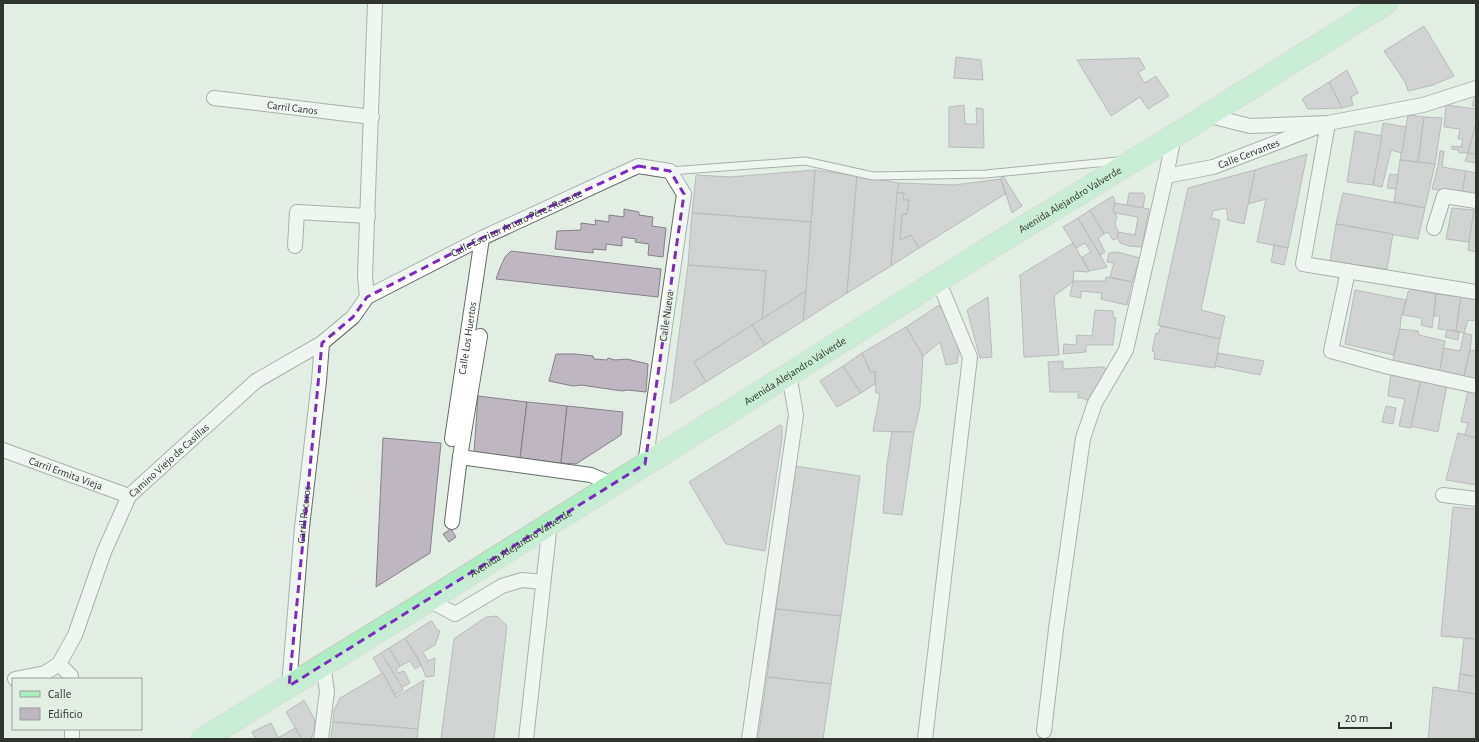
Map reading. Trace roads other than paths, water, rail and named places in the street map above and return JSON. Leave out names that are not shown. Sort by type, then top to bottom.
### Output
[{"type":"main road","name":"Avenida Alejandro Valverde","points":[[203,739],[429,600],[938,280],[1174,136],[1386,3]]},
{"type":"street","points":[[367,297],[365,276],[375,3]]},
{"type":"street","name":"Calle Cervantes","points":[[1206,115],[1250,126],[1328,123],[1423,105],[1476,88]]},
{"type":"street","name":"Carril Canos","points":[[214,98],[372,116]]},
{"type":"street","points":[[1328,123],[1303,264],[1476,292]]},
{"type":"street","name":"Calle Cervantes","points":[[1166,176],[1213,167],[1328,123]]},
{"type":"street","points":[[1044,731],[1056,629],[1083,438],[1095,402],[1126,350],[1174,136]]},
{"type":"street","name":"Calle Escritor Arturo Pérez Reverte","points":[[367,297],[482,238],[638,166],[670,172]]},
{"type":"street","name":"Calle Nueva","points":[[645,464],[684,194],[670,172]]},
{"type":"street","points":[[1434,228],[1444,196],[1476,201]]},
{"type":"street","points":[[295,246],[298,212],[368,216]]},
{"type":"street","name":"Calle Los Huertos","points":[[452,439],[482,238]]},
{"type":"street","points":[[1348,271],[1331,351],[1389,367],[1476,386]]},
{"type":"street","points":[[925,739],[970,357],[938,280]]},
{"type":"street","name":"Camino Viejo de Casillas","points":[[20,678],[45,674],[59,664],[75,635],[104,552],[129,496],[256,381],[322,343],[353,317],[367,297]]},
{"type":"street","name":"Calle Los Huertos","points":[[452,522],[460,457],[480,336]]},
{"type":"street","name":"Carril Poceros","points":[[289,686],[302,527],[322,343]]},
{"type":"street","points":[[749,739],[796,415],[789,374]]},
{"type":"street","name":"Carril Ermita Vieja","points":[[3,450],[129,496]]},
{"type":"street","points":[[460,457],[591,475],[612,484]]},
{"type":"street","points":[[1443,495],[1476,499]]},
{"type":"street","points":[[526,739],[550,523]]},
{"type":"street","points":[[429,600],[455,614],[502,586],[522,580],[543,582]]},
{"type":"street","points":[[59,664],[71,676],[71,678]]},
{"type":"street","points":[[321,739],[327,691],[323,664]]},
{"type":"lane","points":[[670,172],[805,162],[873,176],[978,174],[1134,160]]}]
